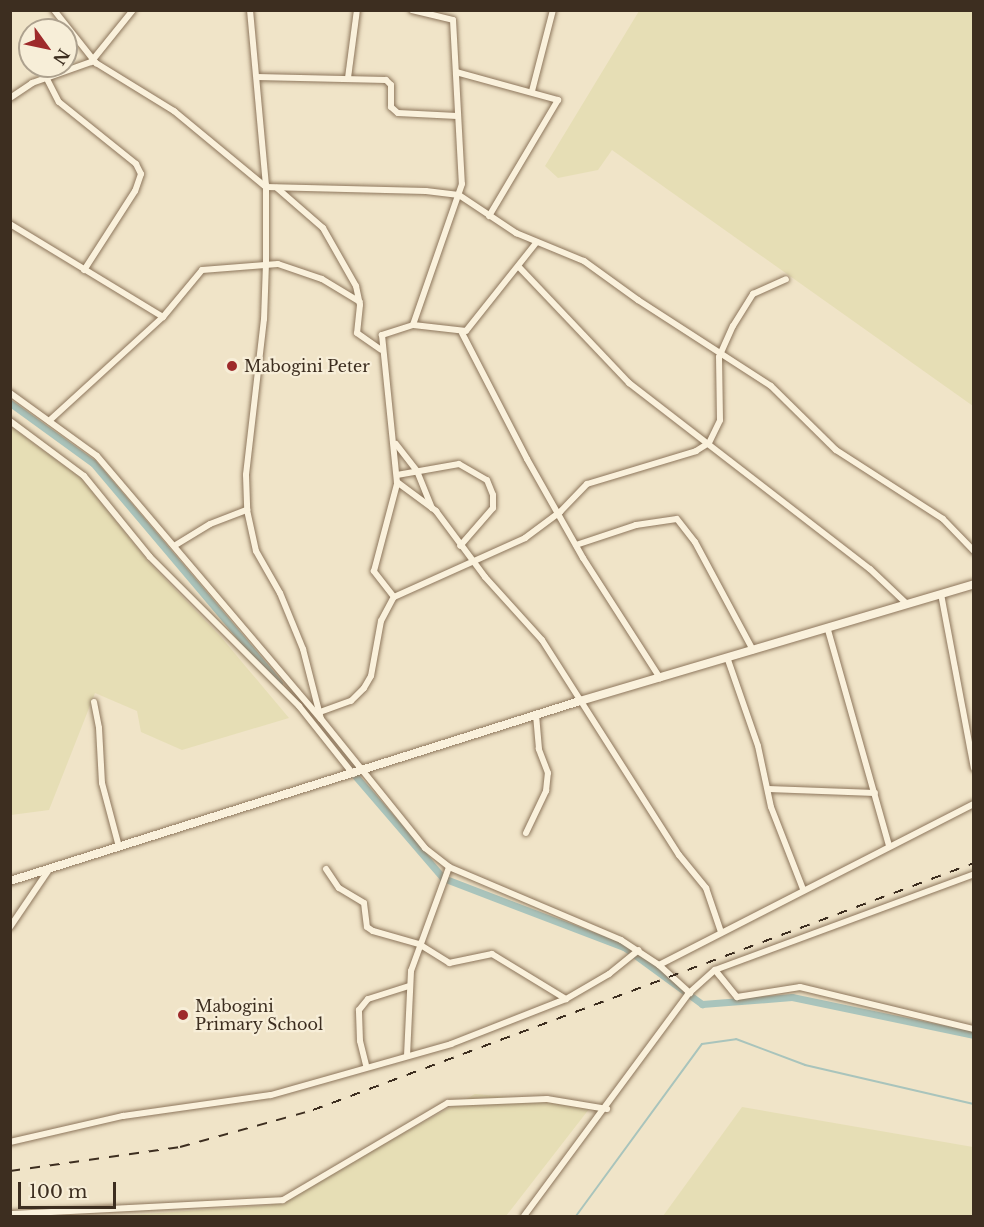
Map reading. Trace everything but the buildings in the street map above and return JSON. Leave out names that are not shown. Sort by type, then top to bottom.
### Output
[{"type":"street","points":[[54,10],[93,60],[174,111],[266,187],[426,191],[459,195],[489,216],[536,243],[584,261],[771,386],[836,450],[943,519],[974,551]]},
{"type":"street","points":[[78,65],[93,60],[133,10]]},
{"type":"street","points":[[250,10],[266,187],[266,263],[264,319],[246,475],[247,510],[250,537],[303,650],[321,716]]},
{"type":"street","points":[[348,78],[357,10]]},
{"type":"street","points":[[412,10],[453,20],[457,116],[461,148],[459,195],[413,325]]},
{"type":"street","points":[[532,91],[553,10]]},
{"type":"street","points":[[456,72],[557,98],[557,104],[489,216]]},
{"type":"street","points":[[257,77],[388,81],[391,107],[398,113],[457,116]]},
{"type":"street","points":[[10,98],[44,78]]},
{"type":"street","points":[[47,78],[59,102],[136,164],[141,174],[135,191],[84,270]]},
{"type":"street","points":[[276,188],[322,228],[329,245],[353,278],[360,302],[357,333],[381,350]]},
{"type":"street","points":[[10,224],[164,317]]},
{"type":"street","points":[[394,597],[374,570],[397,484],[395,444],[381,350],[383,333],[413,325],[462,333],[472,326],[536,243]]},
{"type":"street","points":[[49,421],[164,317],[202,270],[266,263],[322,279],[360,302]]},
{"type":"street","points":[[519,267],[629,383],[870,569],[906,603]]},
{"type":"street","points":[[321,716],[351,701],[364,688],[371,676],[381,621],[394,597],[471,560],[525,538],[560,512],[586,484],[696,452],[709,443],[720,420],[720,354],[753,294],[786,279]]},
{"type":"street","points":[[462,333],[527,459],[560,512],[576,545],[660,678]]},
{"type":"street","points":[[10,393],[96,456],[321,716],[425,848],[449,867],[636,952],[659,965],[690,993]]},
{"type":"street","points":[[10,421],[84,476],[150,557],[299,706],[354,775]]},
{"type":"street","points":[[395,444],[417,471],[432,508],[460,546],[542,640],[580,701],[639,787],[679,855],[706,888],[721,932]]},
{"type":"street","points":[[397,475],[459,464],[487,480],[493,495],[493,508],[460,546]]},
{"type":"street","points":[[397,484],[432,508]]},
{"type":"street","points":[[174,546],[210,524],[247,510]]},
{"type":"street","points":[[576,545],[636,525],[677,519],[695,542],[753,650]]},
{"type":"street","points":[[10,881],[354,775],[580,701],[727,657],[828,630],[906,603],[974,584]]},
{"type":"street","points":[[941,594],[974,768]]},
{"type":"street","points":[[828,630],[889,845]]},
{"type":"street","points":[[727,657],[758,746],[782,840],[803,889]]},
{"type":"street","points":[[94,702],[99,728],[102,783],[119,847]]},
{"type":"street","points":[[526,833],[546,790],[548,773],[539,749],[536,717]]},
{"type":"street","points":[[768,789],[875,793]]},
{"type":"street","points":[[659,965],[889,845],[974,804]]},
{"type":"street","points":[[407,1056],[409,986],[419,944],[449,867]]},
{"type":"street","points":[[326,869],[339,888],[364,903],[369,929],[419,944],[449,963],[492,954],[566,999]]},
{"type":"street","points":[[10,927],[48,871]]},
{"type":"street","points":[[524,1216],[607,1109],[690,993],[715,970],[974,874]]},
{"type":"street","points":[[10,1142],[123,1116],[271,1095],[315,1084],[366,1065],[452,1044],[566,999],[636,952]]},
{"type":"street","points":[[715,970],[737,997],[800,987],[974,1029]]},
{"type":"street","points":[[366,1065],[360,1041],[359,1010],[368,999],[409,986]]},
{"type":"street","points":[[10,1214],[283,1200],[448,1103],[547,1099],[607,1109]]},
{"type":"shaded area","points":[[639,11],[973,11],[973,406],[612,150],[598,170],[558,178],[545,166]]},
{"type":"shaded area","points":[[10,426],[82,479],[147,560],[221,637],[289,718],[182,750],[141,732],[137,711],[95,693],[49,810],[11,815]]},
{"type":"shaded area","points":[[475,1094],[593,1104],[506,1216],[117,1216],[271,1205]]},
{"type":"shaded area","points":[[742,1107],[973,1147],[973,1216],[663,1216]]},
{"type":"waterway","points":[[10,403],[93,463],[279,683]]},
{"type":"waterway","points":[[351,771],[443,878],[624,947],[702,1004],[792,997],[974,1035]]},
{"type":"waterway","points":[[576,1216],[702,1044],[736,1039],[805,1065],[974,1104]]},
{"type":"railway","points":[[10,1171],[180,1147],[313,1110],[974,863]]},
{"type":"place","name":"Mabogini Peter","points":[[232,366]]},
{"type":"place","name":"Mabogini Primary School","points":[[183,1015]]}]
